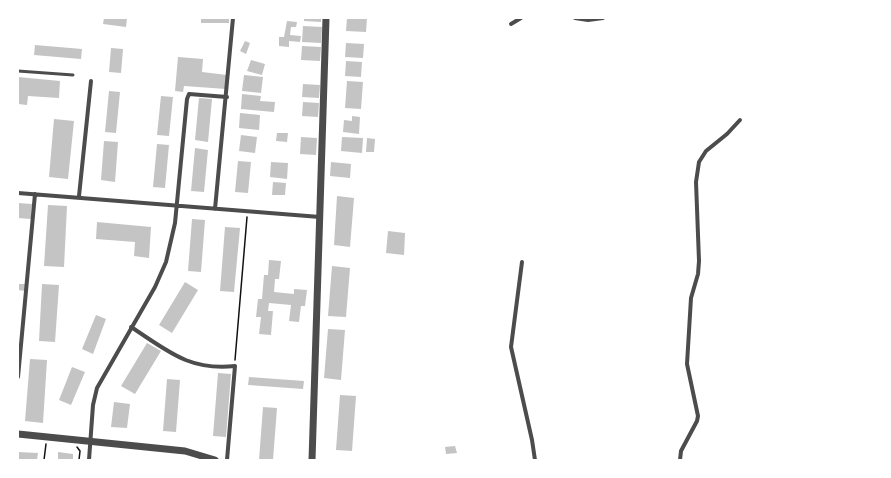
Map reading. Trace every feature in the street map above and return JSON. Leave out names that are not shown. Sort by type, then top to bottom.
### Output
[{"type":"street","points":[[215,209],[227,97],[233,18]]},
{"type":"street","points":[[312,460],[326,18]]},
{"type":"street","points":[[511,24],[521,18]]},
{"type":"street","points":[[575,18],[588,20],[603,18]]},
{"type":"street","points":[[79,196],[92,81]]},
{"type":"street","points":[[89,460],[97,388],[155,287],[166,262],[173,236],[187,98],[189,94],[227,97]]},
{"type":"street","points":[[680,460],[681,451],[697,421],[698,416],[687,364],[691,298],[698,268],[696,201],[699,162],[706,151],[727,134],[740,120]]},
{"type":"street","points":[[18,192],[320,217]]},
{"type":"street","points":[[18,377],[34,194]]},
{"type":"street","points":[[522,262],[511,347],[532,440],[535,460]]},
{"type":"street","points":[[131,327],[186,361],[208,368],[235,366],[227,460]]},
{"type":"street","points":[[18,434],[185,451],[215,460]]},
{"type":"lane","points":[[18,71],[73,75]]},
{"type":"path","points":[[235,366],[248,212]]},
{"type":"path","points":[[44,460],[46,442]]},
{"type":"building","points":[[104,18],[127,18],[126,27],[103,24]]},
{"type":"building","points":[[201,18],[229,18],[229,23],[201,23]]},
{"type":"building","points":[[304,18],[321,18],[321,22],[304,21]]},
{"type":"building","points":[[347,18],[367,18],[366,32],[346,31]]},
{"type":"building","points":[[287,21],[297,22],[296,27],[291,27],[290,35],[301,36],[300,42],[289,41],[289,47],[279,46],[279,37],[284,37]]},
{"type":"building","points":[[303,26],[322,27],[321,43],[302,42]]},
{"type":"building","points":[[245,41],[250,43],[246,54],[240,51]]},
{"type":"building","points":[[346,43],[364,44],[363,58],[345,57]]},
{"type":"building","points":[[35,45],[82,49],[81,59],[34,55]]},
{"type":"building","points":[[302,46],[321,47],[320,61],[301,60]]},
{"type":"building","points":[[111,48],[123,49],[121,73],[109,72]]},
{"type":"building","points":[[178,57],[203,59],[202,72],[227,75],[226,89],[184,86],[183,92],[175,91]]},
{"type":"building","points":[[251,60],[265,64],[262,75],[247,71]]},
{"type":"building","points":[[346,61],[362,62],[361,77],[345,76]]},
{"type":"building","points":[[244,75],[263,77],[261,93],[242,91]]},
{"type":"building","points":[[18,77],[60,81],[59,98],[28,96],[27,105],[18,104]]},
{"type":"building","points":[[347,81],[363,82],[361,109],[345,108]]},
{"type":"building","points":[[303,84],[320,85],[319,98],[302,97]]},
{"type":"building","points":[[109,91],[120,92],[116,133],[105,132]]},
{"type":"building","points":[[242,94],[261,96],[260,101],[275,102],[274,112],[241,109]]},
{"type":"building","points":[[161,96],[173,97],[169,136],[157,135]]},
{"type":"building","points":[[199,98],[212,99],[208,142],[195,140]]},
{"type":"building","points":[[303,102],[319,103],[318,117],[302,116]]},
{"type":"building","points":[[240,113],[260,115],[259,130],[239,128]]},
{"type":"building","points":[[352,116],[360,117],[359,134],[343,132],[344,120],[352,121]]},
{"type":"building","points":[[54,119],[74,121],[68,179],[49,177]]},
{"type":"building","points":[[277,133],[288,133],[287,142],[276,141]]},
{"type":"building","points":[[241,135],[257,137],[255,153],[239,151]]},
{"type":"building","points":[[301,137],[317,138],[316,155],[300,154]]},
{"type":"building","points":[[342,137],[363,138],[362,153],[341,151]]},
{"type":"building","points":[[367,138],[375,139],[374,152],[366,152]]},
{"type":"building","points":[[104,141],[118,142],[115,182],[101,180]]},
{"type":"building","points":[[157,144],[169,145],[165,188],[153,187]]},
{"type":"building","points":[[195,148],[208,150],[204,192],[191,191]]},
{"type":"building","points":[[238,161],[251,162],[248,193],[235,192]]},
{"type":"building","points":[[271,162],[288,163],[287,179],[270,177]]},
{"type":"building","points":[[331,162],[351,164],[350,178],[330,176]]},
{"type":"building","points":[[273,182],[286,183],[285,195],[272,195]]},
{"type":"building","points":[[337,196],[354,198],[350,247],[334,245]]},
{"type":"building","points":[[18,203],[32,204],[31,219],[18,218]]},
{"type":"building","points":[[48,205],[67,206],[64,267],[44,266]]},
{"type":"building","points":[[192,219],[205,220],[201,272],[188,271]]},
{"type":"building","points":[[97,222],[151,227],[149,258],[134,256],[135,242],[96,239]]},
{"type":"building","points":[[225,227],[240,228],[234,292],[220,291]]},
{"type":"building","points":[[388,231],[405,233],[404,255],[386,253]]},
{"type":"building","points":[[269,260],[281,261],[279,279],[275,279],[274,292],[294,294],[294,289],[307,290],[305,306],[301,306],[299,322],[289,321],[291,305],[269,303],[268,311],[273,311],[271,335],[259,334],[261,317],[256,317],[258,299],[262,299],[264,275],[268,275]]},
{"type":"building","points":[[332,266],[350,268],[346,317],[328,316]]},
{"type":"building","points":[[185,282],[198,290],[172,333],[159,325]]},
{"type":"building","points":[[18,284],[26,284],[25,291],[18,290]]},
{"type":"building","points":[[42,284],[59,285],[55,342],[39,341]]},
{"type":"building","points":[[96,315],[106,319],[93,354],[82,349]]},
{"type":"building","points":[[328,329],[345,330],[341,380],[324,378]]},
{"type":"building","points":[[147,343],[161,351],[135,394],[121,386]]},
{"type":"building","points":[[30,359],[47,360],[43,423],[25,421]]},
{"type":"building","points":[[72,367],[85,372],[71,405],[59,400]]},
{"type":"building","points":[[218,373],[231,374],[226,437],[213,436]]},
{"type":"building","points":[[249,377],[304,381],[303,389],[248,385]]},
{"type":"building","points":[[167,379],[180,380],[176,432],[163,431]]},
{"type":"building","points":[[340,395],[356,396],[352,451],[336,450]]},
{"type":"building","points":[[114,402],[130,404],[127,428],[111,427]]},
{"type":"building","points":[[263,407],[277,408],[273,460],[259,460]]},
{"type":"building","points":[[455,446],[457,453],[446,454],[445,447]]},
{"type":"building","points":[[18,452],[38,453],[37,460],[18,460]]},
{"type":"building","points":[[58,452],[73,454],[73,460],[58,460]]}]
